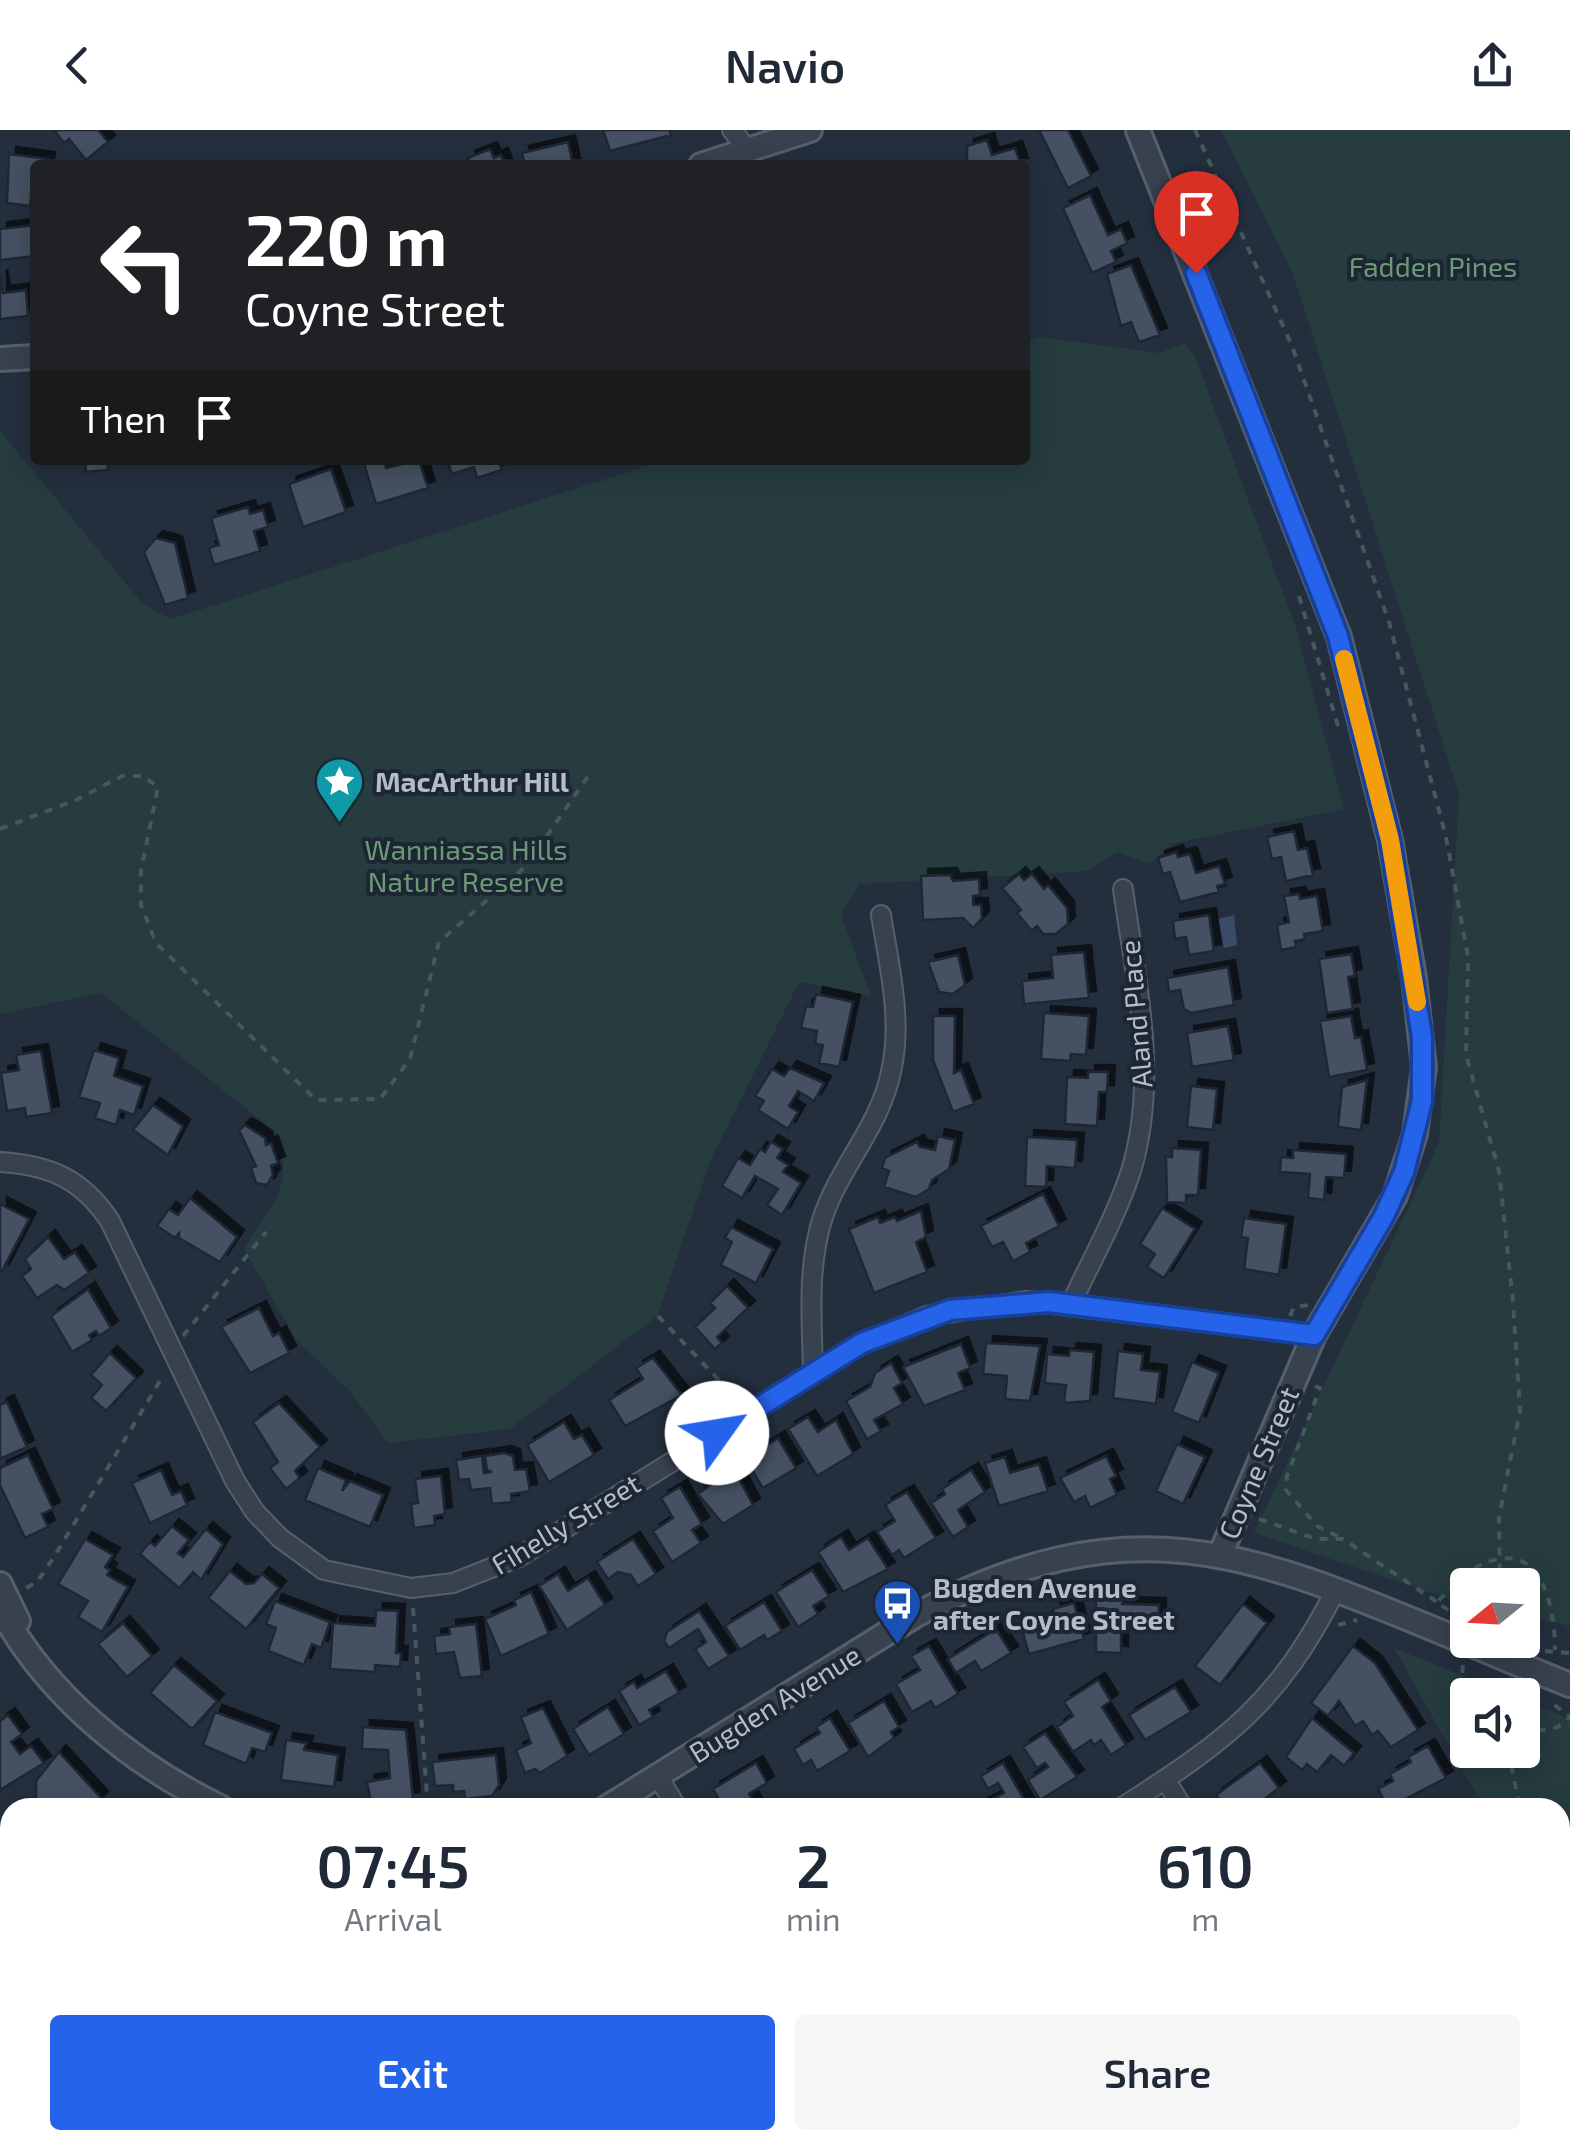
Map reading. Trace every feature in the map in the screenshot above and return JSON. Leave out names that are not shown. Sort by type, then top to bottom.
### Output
[{"type":"street","points":[[708,160],[740,139],[810,130]]},
{"type":"street","name":"Coyne Street","points":[[1138,130],[1338,636],[1390,840],[1414,978],[1424,1067],[1415,1134],[1395,1196],[1314,1335],[1221,1553]]},
{"type":"street","points":[[0,359],[30,356]]},
{"type":"street","name":"Aland Place","points":[[1071,1304],[1123,1192],[1144,1110],[1145,1051],[1123,890]]},
{"type":"street","points":[[813,1373],[814,1254],[822,1218],[879,1112],[895,1054],[896,1015],[882,915]]},
{"type":"street","name":"Fihelly Street","points":[[0,1162],[60,1172],[95,1198],[255,1512],[297,1554],[324,1570],[361,1581],[412,1588],[483,1574],[519,1557],[813,1373],[884,1332],[938,1313],[1026,1301],[1314,1335]]},
{"type":"street","name":"Bugden Avenue","points":[[624,1798],[966,1588],[1020,1567],[1106,1549],[1221,1553],[1336,1589],[1450,1643]]},
{"type":"street","points":[[10,1585],[16,1628]]},
{"type":"street","points":[[1137,1798],[1230,1735],[1259,1706],[1315,1632],[1336,1589]]},
{"type":"street","points":[[0,1608],[50,1682],[160,1775],[203,1798]]},
{"type":"street","name":"Bugden Avenue","points":[[1482,1658],[1518,1664],[1570,1685]]},
{"type":"street","points":[[659,1778],[671,1798]]},
{"type":"street","points":[[1166,1779],[1177,1798]]},
{"type":"path","points":[[1294,580],[1342,738]]},
{"type":"path","points":[[0,829],[76,800],[122,776],[143,776],[158,787],[142,871],[141,905],[156,944],[316,1100],[380,1099],[410,1059],[439,942],[526,866],[589,776]]},
{"type":"path","points":[[181,1339],[266,1232]]},
{"type":"path","points":[[1294,1307],[1309,1305]]},
{"type":"path","points":[[658,1316],[742,1404]]},
{"type":"path","points":[[10,1585],[28,1589],[37,1582],[166,1371],[174,1384]]},
{"type":"path","points":[[1238,1510],[1316,1539],[1343,1539],[1450,1612]]},
{"type":"path","points":[[1437,1602],[1464,1576],[1494,1560],[1511,1560],[1534,1570],[1548,1594],[1555,1650]]},
{"type":"path","points":[[414,1603],[427,1798]]},
{"type":"path","points":[[1315,1632],[1327,1638],[1341,1622],[1362,1620]]},
{"type":"path","points":[[1462,1678],[1463,1665],[1482,1658]]},
{"type":"path","points":[[1540,1730],[1558,1727],[1570,1717]]},
{"type":"path","points":[[1510,1768],[1518,1798]]},
{"type":"green space","name":"Fadden Pines","points":[[1221,130],[1570,130],[1570,1626],[1540,1620],[1540,1568],[1450,1568],[1450,1599],[1254,1533],[1439,1143],[1459,794],[1292,271]]},
{"type":"green space","name":"Wanniassa Hills Nature Reserve","points":[[1038,337],[1159,353],[1186,343],[1195,357],[1295,625],[1344,809],[1171,844],[1150,864],[1117,852],[1087,871],[859,884],[841,915],[871,996],[799,982],[711,1159],[657,1316],[510,1429],[388,1443],[350,1391],[297,1341],[244,1249],[278,1195],[283,1170],[278,1134],[101,993],[0,1014],[0,431],[143,604],[171,619],[649,465],[1030,465],[1030,340]]},
{"type":"green space","points":[[1394,1648],[1468,1678],[1450,1678],[1450,1748]]},
{"type":"green space","points":[[1540,1707],[1570,1719],[1570,1798],[1478,1798],[1461,1768],[1540,1768]]},
{"type":"water","points":[[1234,915],[1237,945],[1224,948],[1218,919]]},
{"type":"building","points":[[54,130],[98,130],[108,142],[86,160],[69,139],[64,143]]},
{"type":"building","points":[[603,130],[669,130],[671,135],[610,151]]},
{"type":"building","points":[[1039,130],[1068,130],[1091,176],[1068,188]]},
{"type":"building","points":[[987,140],[992,155],[1015,148],[1019,160],[967,160],[967,146]]},
{"type":"building","points":[[568,142],[572,160],[524,160],[522,153]]},
{"type":"building","points":[[490,149],[494,158],[501,155],[503,160],[469,160]]},
{"type":"building","points":[[9,154],[48,159],[30,160],[30,206],[7,203]]},
{"type":"building","points":[[1090,195],[1108,235],[1121,229],[1127,243],[1111,251],[1116,262],[1092,273],[1063,208]]},
{"type":"building","points":[[30,226],[30,257],[1,260],[0,266],[0,229]]},
{"type":"building","points":[[1131,265],[1160,335],[1139,342],[1131,322],[1121,326],[1107,274]]},
{"type":"building","points":[[0,276],[3,293],[26,290],[28,316],[0,319]]},
{"type":"building","points":[[85,465],[108,465],[108,470],[86,472]]},
{"type":"building","points":[[364,465],[421,465],[428,488],[376,504]]},
{"type":"building","points":[[449,465],[500,465],[502,470],[477,478],[474,467],[452,474]]},
{"type":"building","points":[[331,469],[346,512],[303,527],[289,484]]},
{"type":"building","points":[[248,507],[250,514],[263,510],[268,527],[254,531],[260,551],[214,565],[209,548],[219,545],[211,518]]},
{"type":"building","points":[[156,538],[175,543],[188,598],[165,605],[144,552]]},
{"type":"building","points":[[1294,831],[1298,850],[1307,848],[1313,875],[1286,881],[1281,857],[1272,859],[1267,837]]},
{"type":"building","points":[[1176,852],[1178,857],[1190,854],[1196,873],[1219,866],[1225,884],[1217,886],[1219,892],[1180,902],[1170,872],[1163,874],[1158,858]]},
{"type":"building","points":[[1019,874],[1024,880],[1032,874],[1044,889],[1048,885],[1067,908],[1068,924],[1056,934],[1043,934],[1037,926],[1032,931],[1017,913],[1021,910],[1002,888]]},
{"type":"building","points":[[950,875],[953,881],[979,879],[980,895],[973,896],[973,905],[981,905],[982,918],[973,928],[963,918],[923,920],[921,876]]},
{"type":"building","points":[[1299,894],[1300,899],[1317,896],[1323,931],[1304,934],[1305,939],[1295,941],[1296,947],[1281,950],[1277,925],[1289,922],[1284,896]]},
{"type":"building","points":[[1209,915],[1214,951],[1189,955],[1186,937],[1175,939],[1173,921]]},
{"type":"building","points":[[1084,952],[1089,998],[1024,1004],[1022,981],[1053,978],[1051,955]]},
{"type":"building","points":[[1351,954],[1355,976],[1348,977],[1353,1009],[1327,1013],[1319,959]]},
{"type":"building","points":[[958,955],[965,985],[953,994],[939,992],[928,962]]},
{"type":"building","points":[[1228,967],[1234,1005],[1191,1013],[1184,1009],[1180,990],[1169,992],[1167,978]]},
{"type":"building","points":[[816,994],[853,1002],[839,1067],[819,1063],[823,1045],[815,1044],[817,1031],[801,1028],[806,1006],[813,1007]]},
{"type":"building","points":[[1044,1013],[1089,1016],[1086,1055],[1071,1054],[1070,1061],[1041,1059]]},
{"type":"building","points":[[933,1016],[955,1016],[954,1073],[961,1070],[974,1104],[953,1112],[933,1060]]},
{"type":"building","points":[[1351,1016],[1355,1038],[1361,1037],[1367,1070],[1329,1077],[1320,1021]]},
{"type":"building","points":[[1228,1026],[1234,1060],[1192,1067],[1187,1033]]},
{"type":"building","points":[[94,1050],[119,1058],[114,1076],[143,1086],[134,1115],[120,1110],[116,1125],[95,1118],[100,1103],[79,1097]]},
{"type":"building","points":[[41,1051],[52,1113],[26,1117],[25,1108],[7,1111],[1,1073],[19,1070],[16,1055]]},
{"type":"building","points":[[790,1068],[824,1083],[814,1101],[798,1091],[789,1106],[798,1112],[788,1129],[758,1110],[764,1101],[755,1096],[772,1069],[784,1076]]},
{"type":"building","points":[[1088,1072],[1108,1072],[1107,1092],[1099,1092],[1097,1126],[1065,1124],[1067,1077],[1088,1078]]},
{"type":"building","points":[[1367,1080],[1361,1130],[1338,1127],[1342,1087]]},
{"type":"building","points":[[1191,1086],[1217,1089],[1213,1130],[1187,1127]]},
{"type":"building","points":[[153,1105],[183,1126],[168,1155],[133,1130]]},
{"type":"building","points":[[245,1125],[265,1138],[266,1145],[271,1143],[278,1163],[271,1166],[273,1175],[267,1185],[256,1183],[251,1168],[256,1166],[239,1130]]},
{"type":"building","points":[[938,1136],[955,1140],[949,1169],[932,1180],[929,1189],[916,1197],[884,1187],[889,1171],[882,1168],[885,1158],[917,1142],[920,1147],[935,1150]]},
{"type":"building","points":[[1027,1137],[1077,1140],[1075,1168],[1047,1166],[1046,1187],[1025,1186]]},
{"type":"building","points":[[771,1142],[783,1149],[777,1158],[788,1165],[783,1172],[801,1183],[782,1215],[767,1205],[778,1189],[755,1176],[742,1198],[722,1186],[738,1158],[750,1165],[760,1149],[765,1152]]},
{"type":"building","points":[[1172,1148],[1201,1150],[1198,1195],[1186,1195],[1186,1203],[1167,1202],[1166,1156],[1172,1157]]},
{"type":"building","points":[[1293,1150],[1346,1154],[1344,1178],[1326,1177],[1324,1200],[1308,1198],[1310,1174],[1280,1172],[1281,1157],[1293,1158]]},
{"type":"building","points":[[1043,1194],[1059,1226],[1026,1243],[1030,1252],[1013,1261],[1003,1242],[992,1247],[981,1226]]},
{"type":"building","points":[[190,1198],[237,1237],[220,1262],[179,1238],[179,1233],[175,1238],[157,1226],[169,1209],[178,1215]]},
{"type":"building","points":[[0,1204],[29,1219],[2,1271],[0,1270]]},
{"type":"building","points":[[1162,1208],[1195,1229],[1164,1278],[1147,1267],[1155,1254],[1140,1244]]},
{"type":"building","points":[[921,1211],[926,1237],[916,1242],[927,1272],[874,1293],[849,1229],[878,1217],[880,1223],[895,1217],[897,1221]]},
{"type":"building","points":[[1244,1218],[1286,1224],[1279,1275],[1244,1269],[1248,1238],[1241,1237]]},
{"type":"building","points":[[731,1227],[773,1249],[756,1283],[721,1265],[732,1242],[725,1238]]},
{"type":"building","points":[[48,1237],[64,1259],[75,1252],[89,1273],[64,1290],[57,1285],[37,1298],[22,1276],[31,1269],[25,1259]]},
{"type":"building","points":[[727,1286],[748,1308],[717,1337],[722,1343],[715,1349],[695,1327],[715,1308],[710,1303]]},
{"type":"building","points":[[88,1289],[111,1328],[99,1336],[96,1331],[89,1335],[92,1340],[72,1352],[51,1316]]},
{"type":"building","points":[[259,1308],[273,1336],[279,1333],[289,1353],[250,1373],[221,1327]]},
{"type":"building","points":[[986,1343],[1040,1346],[1030,1401],[1005,1399],[1007,1376],[983,1374]]},
{"type":"building","points":[[961,1344],[970,1368],[958,1373],[965,1390],[924,1406],[903,1367]]},
{"type":"building","points":[[1070,1350],[1094,1352],[1090,1401],[1064,1403],[1066,1385],[1045,1383],[1047,1354],[1069,1356]]},
{"type":"building","points":[[1118,1351],[1143,1354],[1141,1370],[1160,1372],[1156,1404],[1113,1398]]},
{"type":"building","points":[[110,1353],[136,1378],[106,1411],[91,1398],[102,1385],[91,1375]]},
{"type":"building","points":[[653,1358],[682,1395],[625,1426],[609,1400],[643,1379],[636,1368]]},
{"type":"building","points":[[1192,1362],[1219,1373],[1199,1423],[1172,1412]]},
{"type":"building","points":[[891,1363],[902,1383],[894,1388],[903,1404],[874,1420],[881,1431],[867,1439],[846,1401],[870,1387],[875,1373]]},
{"type":"building","points":[[7,1402],[27,1447],[0,1459],[0,1405]]},
{"type":"building","points":[[279,1403],[320,1447],[295,1471],[300,1478],[286,1489],[270,1468],[278,1462],[253,1422]]},
{"type":"building","points":[[808,1417],[818,1432],[836,1420],[853,1454],[817,1476],[788,1429]]},
{"type":"building","points":[[564,1422],[574,1439],[582,1435],[594,1455],[549,1482],[527,1445]]},
{"type":"building","points":[[778,1438],[796,1468],[763,1488],[750,1467],[761,1460],[756,1452]]},
{"type":"building","points":[[1177,1444],[1205,1457],[1183,1504],[1156,1491]]},
{"type":"building","points":[[28,1455],[53,1509],[42,1514],[48,1527],[25,1538],[0,1485],[0,1468]]},
{"type":"building","points":[[482,1456],[484,1473],[492,1472],[487,1470],[485,1456],[513,1456],[515,1470],[526,1469],[530,1491],[511,1494],[512,1502],[492,1504],[490,1488],[471,1490],[469,1479],[459,1480],[456,1460]]},
{"type":"building","points":[[1106,1456],[1116,1476],[1110,1479],[1117,1495],[1090,1508],[1085,1496],[1074,1502],[1060,1478]]},
{"type":"building","points":[[1005,1457],[1010,1473],[1039,1464],[1048,1491],[999,1506],[985,1463]]},
{"type":"building","points":[[733,1467],[753,1505],[723,1524],[698,1494]]},
{"type":"building","points":[[318,1468],[346,1480],[342,1491],[350,1481],[383,1495],[370,1527],[305,1500]]},
{"type":"building","points":[[161,1470],[172,1495],[181,1491],[187,1505],[150,1523],[132,1483]]},
{"type":"building","points":[[971,1470],[985,1492],[958,1510],[968,1527],[953,1537],[931,1503],[945,1494],[942,1489]]},
{"type":"building","points":[[441,1476],[445,1514],[434,1516],[435,1525],[414,1528],[411,1504],[418,1503],[415,1479]]},
{"type":"building","points":[[680,1487],[702,1524],[692,1530],[701,1543],[672,1562],[653,1531],[673,1518],[661,1498]]},
{"type":"building","points":[[907,1492],[936,1538],[904,1558],[899,1550],[892,1555],[877,1532],[895,1521],[885,1505]]},
{"type":"building","points":[[172,1526],[189,1540],[178,1553],[183,1557],[206,1529],[223,1544],[201,1580],[193,1572],[179,1588],[140,1554],[150,1542],[155,1546]]},
{"type":"building","points":[[841,1537],[849,1550],[868,1538],[888,1569],[843,1592],[818,1552]]},
{"type":"building","points":[[85,1539],[113,1555],[105,1567],[110,1570],[107,1575],[128,1587],[102,1632],[78,1617],[88,1601],[58,1584]]},
{"type":"building","points":[[633,1539],[656,1574],[638,1586],[631,1575],[618,1572],[608,1579],[597,1562]]},
{"type":"building","points":[[812,1570],[829,1596],[813,1606],[818,1614],[798,1627],[776,1592]]},
{"type":"building","points":[[230,1571],[246,1584],[254,1583],[262,1574],[279,1588],[246,1629],[208,1598]]},
{"type":"building","points":[[558,1574],[568,1591],[588,1578],[605,1605],[567,1630],[539,1586]]},
{"type":"building","points":[[531,1592],[549,1634],[501,1656],[485,1619],[516,1605],[514,1600]]},
{"type":"building","points":[[1096,1598],[1123,1598],[1122,1604],[1159,1605],[1159,1628],[1121,1627],[1121,1653],[1096,1652]]},
{"type":"building","points":[[275,1601],[330,1622],[321,1648],[312,1644],[304,1665],[268,1651],[276,1628],[266,1624]]},
{"type":"building","points":[[764,1602],[782,1631],[767,1640],[764,1635],[740,1650],[725,1626]]},
{"type":"building","points":[[1074,1603],[1084,1639],[1029,1654],[1021,1626],[1055,1617],[1053,1609]]},
{"type":"building","points":[[1243,1604],[1267,1623],[1220,1685],[1195,1666]]},
{"type":"building","points":[[376,1610],[398,1611],[396,1653],[401,1653],[400,1667],[375,1665],[375,1672],[330,1669],[333,1623],[375,1626]]},
{"type":"building","points":[[699,1611],[729,1656],[708,1669],[695,1649],[706,1642],[698,1629],[669,1648],[664,1641],[667,1632]]},
{"type":"building","points":[[123,1623],[152,1656],[127,1677],[98,1644]]},
{"type":"building","points":[[476,1624],[482,1676],[460,1678],[454,1652],[436,1654],[434,1636],[450,1634],[449,1627]]},
{"type":"building","points":[[996,1629],[1011,1653],[981,1671],[975,1661],[956,1673],[948,1659]]},
{"type":"building","points":[[929,1646],[958,1694],[935,1708],[931,1701],[912,1712],[896,1684],[920,1670],[911,1656]]},
{"type":"building","points":[[1353,1646],[1375,1663],[1418,1730],[1391,1747],[1378,1731],[1372,1735],[1363,1721],[1355,1726],[1339,1701],[1328,1716],[1311,1703]]},
{"type":"building","points":[[174,1665],[217,1701],[192,1729],[150,1693]]},
{"type":"building","points":[[666,1671],[679,1693],[649,1710],[653,1717],[639,1725],[619,1691],[634,1682],[637,1688]]},
{"type":"building","points":[[1098,1680],[1111,1701],[1102,1707],[1126,1745],[1111,1755],[1101,1740],[1094,1745],[1091,1740],[1073,1752],[1057,1727],[1073,1716],[1064,1702]]},
{"type":"building","points":[[1175,1687],[1191,1712],[1145,1740],[1129,1715]]},
{"type":"building","points":[[884,1701],[899,1727],[891,1732],[894,1738],[868,1757],[848,1723]]},
{"type":"building","points":[[608,1707],[624,1734],[589,1755],[573,1729]]},
{"type":"building","points":[[543,1708],[567,1756],[540,1773],[535,1769],[525,1773],[516,1750],[531,1743],[521,1717]]},
{"type":"building","points":[[215,1712],[272,1733],[265,1752],[252,1748],[246,1764],[203,1745]]},
{"type":"building","points":[[8,1715],[22,1734],[11,1742],[20,1754],[31,1746],[44,1763],[0,1790],[0,1721]]},
{"type":"building","points":[[830,1718],[850,1751],[817,1771],[811,1760],[803,1765],[794,1749],[820,1733],[816,1727]]},
{"type":"building","points":[[1312,1718],[1354,1753],[1344,1766],[1331,1755],[1317,1772],[1307,1764],[1302,1770],[1286,1757]]},
{"type":"building","points":[[363,1727],[406,1730],[413,1798],[370,1798],[367,1782],[390,1778],[388,1750],[362,1749]]},
{"type":"building","points":[[1045,1733],[1077,1777],[1039,1798],[1028,1780],[1048,1767],[1045,1763],[1037,1768],[1023,1747]]},
{"type":"building","points":[[286,1740],[306,1743],[304,1750],[338,1755],[334,1787],[281,1780]]},
{"type":"building","points":[[1428,1746],[1446,1778],[1407,1798],[1383,1798],[1378,1789],[1393,1781],[1390,1774],[1411,1762],[1408,1757]]},
{"type":"building","points":[[59,1752],[101,1798],[36,1798],[36,1781]]},
{"type":"building","points":[[496,1755],[499,1785],[492,1796],[465,1798],[464,1791],[453,1792],[453,1785],[435,1786],[432,1762]]},
{"type":"building","points":[[756,1763],[767,1783],[749,1794],[751,1798],[718,1798],[713,1789]]},
{"type":"building","points":[[1003,1763],[1023,1798],[994,1798],[1004,1793],[998,1783],[988,1789],[981,1776]]},
{"type":"building","points":[[1260,1763],[1279,1788],[1266,1798],[1216,1795]]},
{"type":"slow traffic","points":[[1344,659],[1390,840],[1417,1002]]},
{"type":"place","name":"MacArthur Hill","points":[[340,824]]},
{"type":"place","name":"Bugden Avenue after Coyne Street","points":[[898,1646]]},
{"type":"route","points":[[717,1433],[862,1343],[950,1310],[1049,1302],[1268,1326],[1314,1335],[1395,1196],[1415,1134],[1424,1067],[1414,978],[1390,840],[1338,636],[1196,273]]}]
